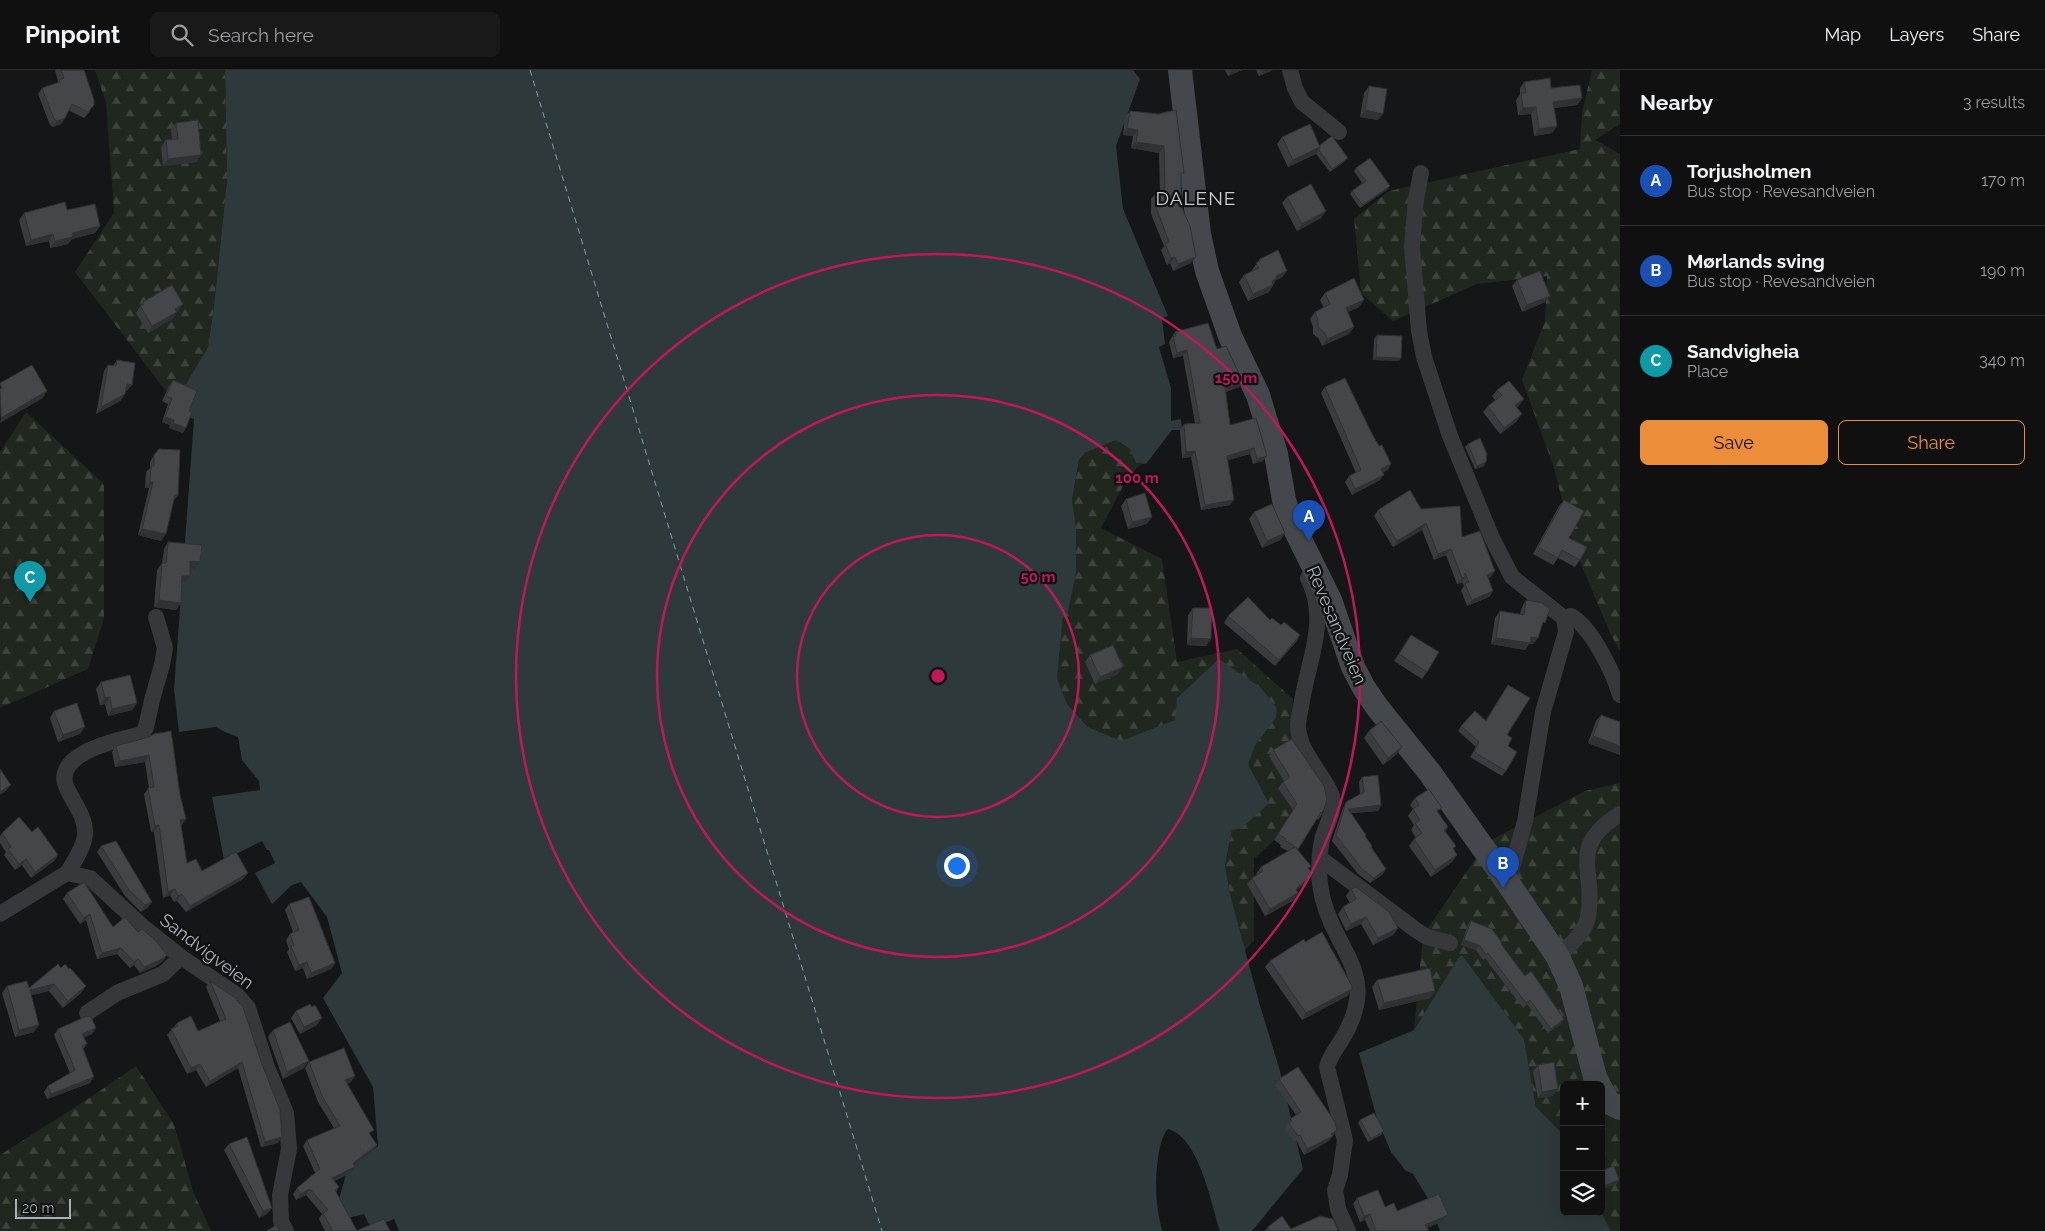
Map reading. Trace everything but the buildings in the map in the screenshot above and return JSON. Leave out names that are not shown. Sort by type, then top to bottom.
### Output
[{"type":"main road","name":"Revesandveien","points":[[1180,70],[1199,234],[1208,270],[1230,336],[1258,395],[1276,454],[1284,500],[1299,539],[1330,600],[1353,667],[1364,688],[1430,773],[1508,882],[1558,957],[1571,986],[1597,1081]]},
{"type":"main road","points":[[1605,1097],[1608,1102],[1620,1108]]},
{"type":"street","points":[[1290,70],[1302,102],[1339,132]]},
{"type":"street","points":[[1422,173],[1416,199],[1412,247],[1419,331],[1424,357],[1457,453],[1492,538],[1512,577],[1564,618],[1566,632],[1543,712],[1525,821],[1508,882]]},
{"type":"street","points":[[1299,539],[1295,547],[1314,589],[1318,607],[1318,625],[1302,697],[1298,726],[1301,740],[1311,762],[1332,797],[1332,809],[1322,840],[1320,859],[1319,873],[1322,897],[1331,922],[1349,958],[1358,984],[1351,1024],[1341,1042],[1330,1056],[1327,1067],[1345,1140],[1340,1175],[1335,1190],[1338,1209],[1348,1231]]},
{"type":"street","points":[[1564,618],[1572,616],[1580,621],[1592,636],[1620,695]]},
{"type":"street","points":[[0,914],[67,874],[86,834],[82,818],[65,784],[64,774],[67,765],[77,757],[98,747],[142,734],[146,727],[165,648],[156,617]]},
{"type":"street","points":[[1558,957],[1579,935],[1588,919],[1589,901],[1586,860],[1588,848],[1597,832],[1608,821],[1620,814]]},
{"type":"street","points":[[1320,859],[1416,930],[1427,937],[1450,943]]},
{"type":"street","name":"Sandvigveien","points":[[67,874],[90,878],[142,926],[181,957],[237,995],[248,1008],[267,1067],[286,1113],[289,1149],[280,1195],[281,1221],[286,1231]]},
{"type":"street","points":[[87,1013],[117,994],[163,974],[181,957]]},
{"type":"green space","points":[[95,70],[225,70],[227,180],[208,347],[175,403],[75,272],[114,213],[106,103]]},
{"type":"green space","points":[[1592,70],[1620,70],[1620,124],[1595,140],[1620,154],[1620,651],[1610,633],[1576,552],[1553,465],[1522,380],[1545,321],[1547,276],[1477,284],[1393,321],[1361,293],[1354,219],[1389,191],[1580,149],[1582,113]]},
{"type":"green space","points":[[26,412],[104,484],[104,618],[88,669],[0,708],[0,452]]},
{"type":"green space","points":[[1116,440],[1130,449],[1136,463],[1141,464],[1128,477],[1101,528],[1162,559],[1177,662],[1237,649],[1293,699],[1294,822],[1254,859],[1254,940],[1245,950],[1230,894],[1225,865],[1232,830],[1269,803],[1248,764],[1254,745],[1276,718],[1175,720],[1121,742],[1088,727],[1067,704],[1057,678],[1063,617],[1068,610],[1076,527],[1072,500],[1079,460],[1085,453]]},
{"type":"green space","points":[[1620,783],[1620,1231],[1611,1231],[1603,1216],[1605,1216],[1605,1081],[1560,1081],[1560,1131],[1536,1107],[1524,1039],[1462,955],[1458,958],[1414,1030],[1423,935],[1487,842],[1585,791]]},
{"type":"green space","points":[[136,1066],[174,1124],[193,1191],[211,1231],[0,1231],[0,1155]]},
{"type":"shaded area","points":[[225,70],[1133,70],[1140,79],[1116,146],[1123,209],[1168,316],[1162,318],[1165,344],[1159,347],[1171,388],[1171,421],[1181,419],[1182,430],[1172,430],[1146,464],[1136,463],[1130,449],[1116,440],[1085,453],[1079,460],[1072,500],[1076,527],[1076,573],[1068,611],[1063,617],[1057,678],[1067,704],[1088,727],[1121,741],[1175,720],[1177,698],[1219,659],[1261,688],[1277,708],[1276,718],[1255,745],[1248,764],[1269,803],[1242,828],[1232,830],[1225,865],[1230,894],[1280,1071],[1303,1169],[1252,1231],[1220,1231],[1208,1189],[1196,1157],[1188,1144],[1179,1135],[1168,1129],[1161,1143],[1156,1176],[1158,1214],[1162,1231],[399,1231],[394,1219],[371,1229],[364,1214],[348,1218],[339,1199],[348,1168],[378,1146],[373,1087],[323,998],[342,973],[327,917],[301,882],[292,885],[272,904],[255,873],[275,863],[262,841],[224,860],[212,797],[260,790],[259,781],[242,760],[238,737],[216,727],[179,732],[174,690],[194,419],[170,411],[208,347],[227,180]]},
{"type":"shaded area","points":[[1462,955],[1524,1039],[1536,1107],[1560,1131],[1560,1216],[1603,1216],[1611,1231],[1440,1231],[1430,1202],[1413,1174],[1405,1170],[1391,1152],[1377,1119],[1359,1053],[1414,1030],[1458,958]]},
{"type":"ferry route","points":[[530,70],[882,1231]]},
{"type":"place","name":"Torjusholmen","points":[[1309,541]]},
{"type":"place","name":"Sandvigheia","points":[[30,602]]},
{"type":"place","name":"Mørlands sving","points":[[1503,888]]},
{"type":"district","name":"DALENE","points":[[1196,198]]}]
